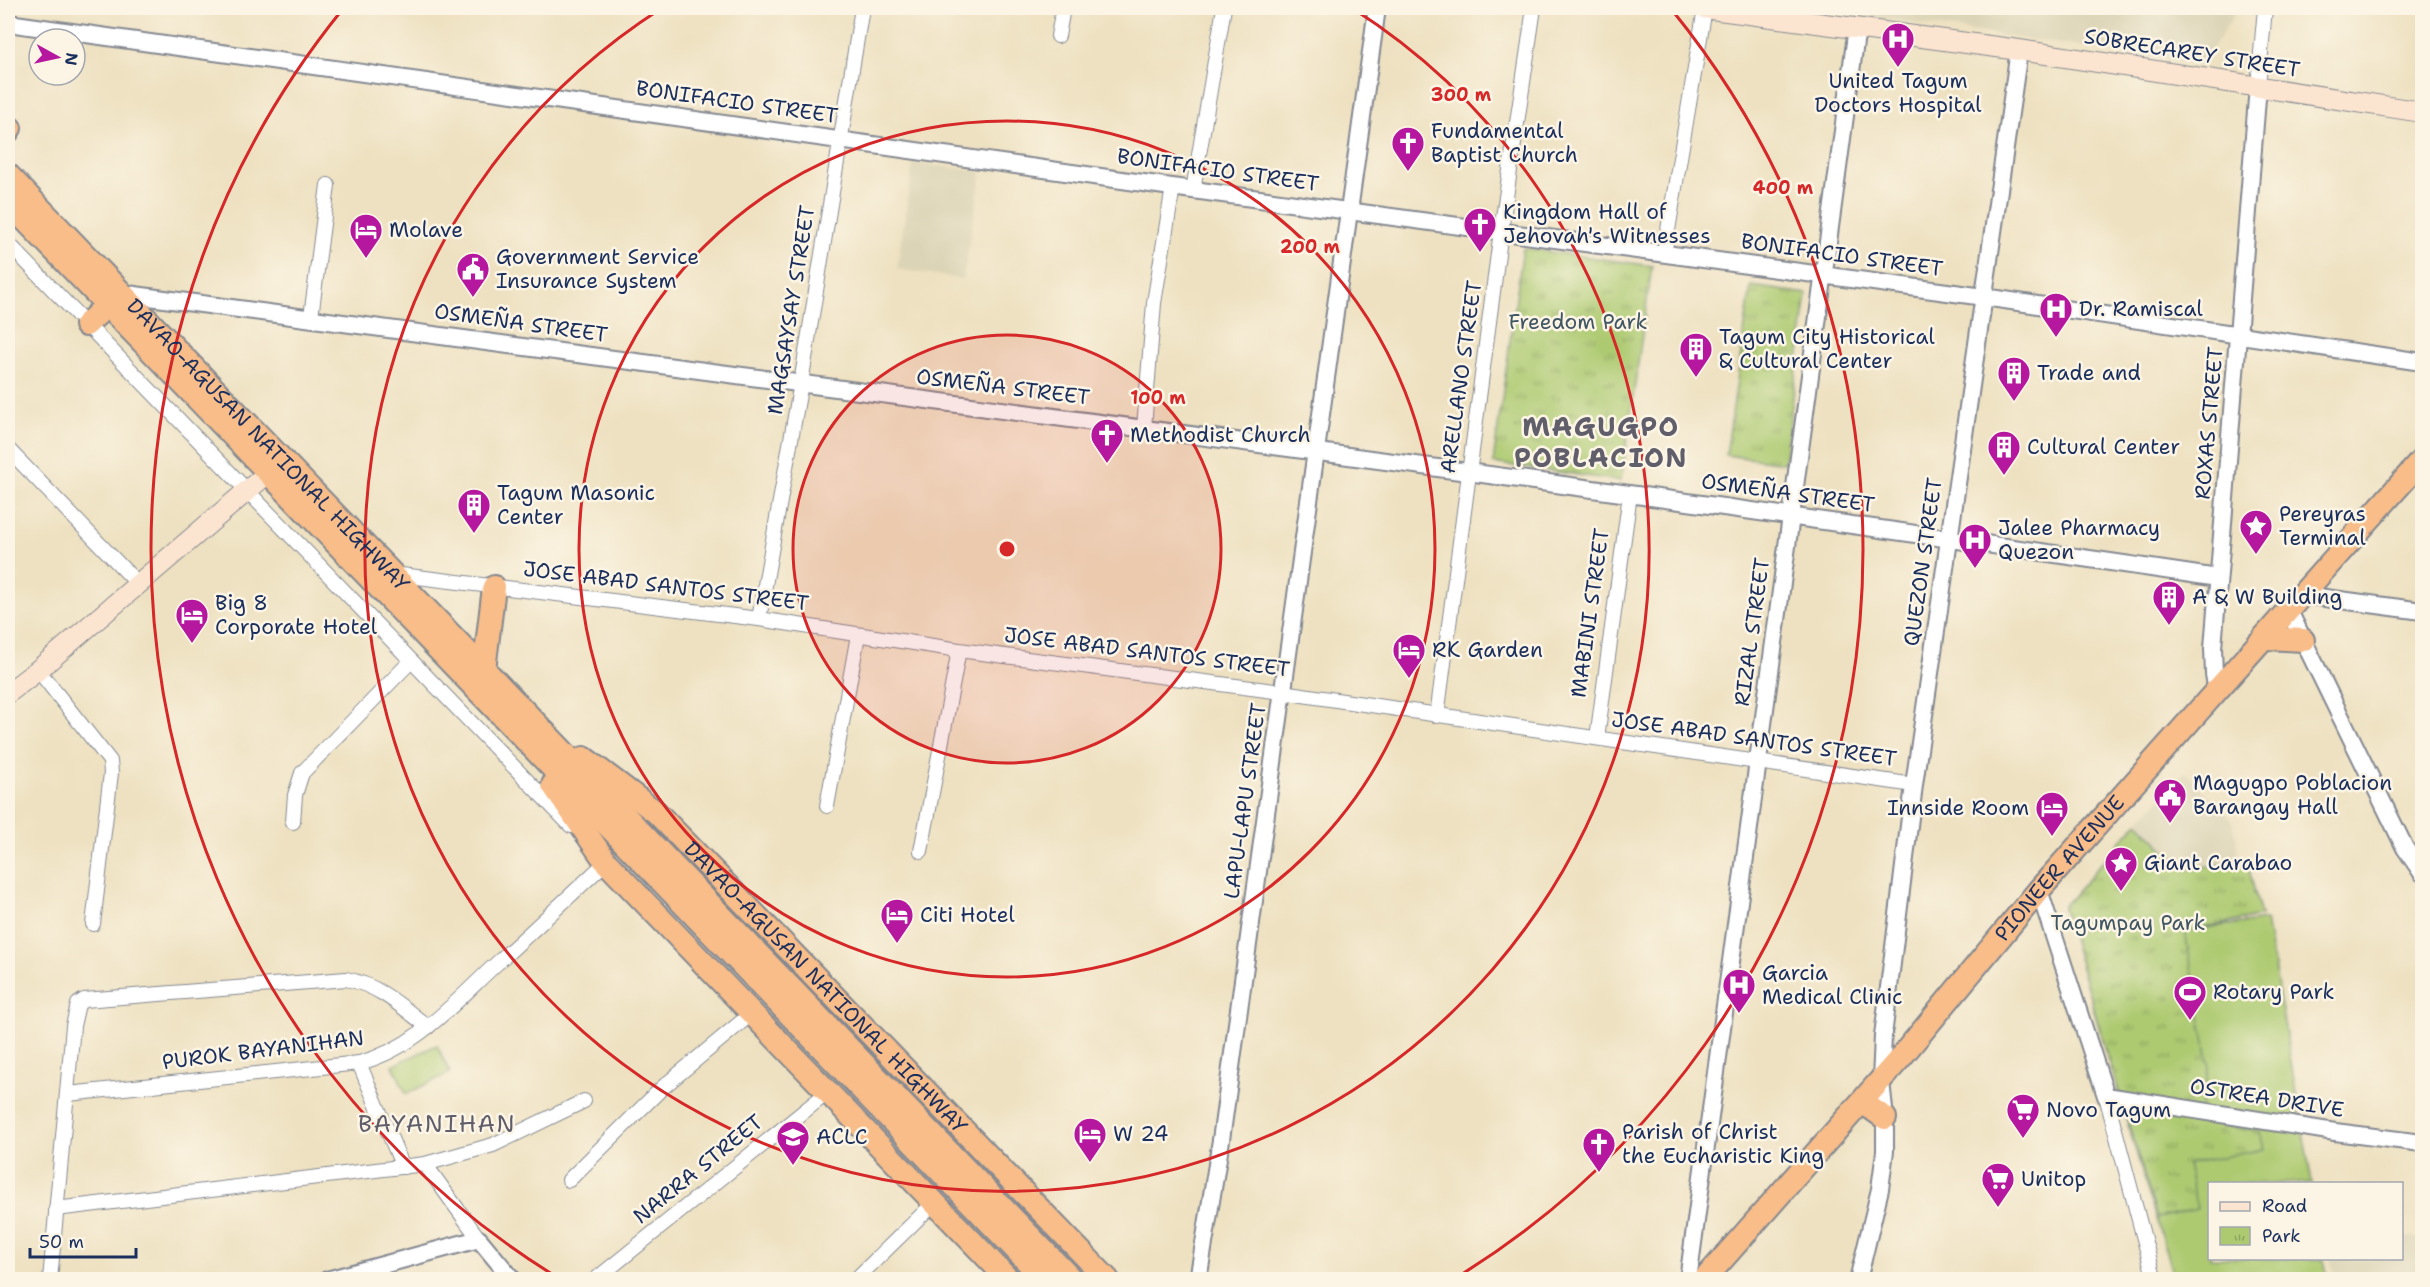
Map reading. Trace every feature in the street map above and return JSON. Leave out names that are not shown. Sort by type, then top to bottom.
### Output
[{"type":"highway","name":"DAVAO-AGUSAN NATIONAL HIGHWAY","points":[[8,175],[114,299],[269,472],[484,670],[521,723],[606,862],[1009,1280]]},
{"type":"highway","name":"DAVAO-AGUSAN NATIONAL HIGHWAY","points":[[9,206],[114,299],[958,1176],[1072,1280]]},
{"type":"highway","points":[[87,325],[114,299]]},
{"type":"highway","name":"PIONEER AVENUE","points":[[1704,1280],[1881,1081],[2039,890],[2422,460]]},
{"type":"highway","points":[[484,670],[494,587]]},
{"type":"highway","points":[[2265,638],[2303,640]]},
{"type":"highway","name":"DAVAO-AGUSAN NATIONAL HIGHWAY","points":[[521,723],[657,813],[1108,1280]]},
{"type":"highway","points":[[1862,1102],[1885,1118]]},
{"type":"highway","name":"DAVAO-AGUSAN NATIONAL HIGHWAY","points":[[958,1176],[1045,1280]]},
{"type":"main road","name":"SOBRECAREY STREET","points":[[1705,8],[2019,50],[2422,112]]},
{"type":"main road","points":[[8,693],[38,670],[269,472]]},
{"type":"street","name":"MAGSAYSAY STREET","points":[[759,619],[801,383],[862,8]]},
{"type":"street","points":[[1058,36],[1063,8]]},
{"type":"street","points":[[1193,190],[1224,8]]},
{"type":"street","name":"LAPU-LAPU STREET","points":[[1198,1280],[1221,1140],[1377,8]]},
{"type":"street","name":"ARELLANO STREET","points":[[1437,716],[1534,8]]},
{"type":"street","points":[[1664,254],[1705,8]]},
{"type":"street","points":[[2258,86],[2265,8]]},
{"type":"street","name":"BONIFACIO STREET","points":[[8,23],[1193,190],[1984,297],[2422,362]]},
{"type":"street","name":"RIZAL STREET","points":[[1688,1280],[1857,27]]},
{"type":"street","name":"QUEZON STREET","points":[[1858,1280],[1880,1189],[1885,1151],[1885,1118],[1881,1081],[1883,1036],[1914,785],[2019,50]]},
{"type":"street","name":"ROXAS STREET","points":[[2217,692],[2213,648],[2258,86]]},
{"type":"street","points":[[311,317],[328,185]]},
{"type":"street","points":[[1144,428],[1154,303],[1173,187]]},
{"type":"street","points":[[8,243],[606,862]]},
{"type":"street","name":"OSMEÑA STREET","points":[[114,299],[311,317],[1470,472],[1950,538],[2218,578]]},
{"type":"street","points":[[8,449],[138,584]]},
{"type":"street","name":"MABINI STREET","points":[[1597,738],[1630,494]]},
{"type":"street","name":"JOSE ABAD SANTOS STREET","points":[[386,581],[494,587],[759,619],[958,650],[1282,692],[1914,785]]},
{"type":"street","points":[[2422,610],[2296,603],[2303,640],[2405,848],[2422,873]]},
{"type":"street","points":[[827,806],[858,635]]},
{"type":"street","points":[[921,851],[958,650]]},
{"type":"street","points":[[293,822],[295,795],[302,773],[411,661]]},
{"type":"street","points":[[38,670],[110,761],[111,773],[93,924]]},
{"type":"street","name":"PUROK BAYANIHAN","points":[[68,1094],[359,1063],[394,1050],[428,1027],[606,862]]},
{"type":"street","points":[[2039,890],[2106,1096],[2155,1280]]},
{"type":"street","points":[[50,1280],[75,1012],[78,1004],[91,998],[346,980],[363,982],[380,990],[428,1027]]},
{"type":"street","points":[[569,1180],[662,1088],[752,1013]]},
{"type":"street","points":[[359,1063],[403,1167]]},
{"type":"street","name":"NARRA STREET","points":[[595,1280],[828,1092]]},
{"type":"street","name":"OSTREA DRIVE","points":[[2106,1096],[2335,1132],[2422,1143]]},
{"type":"street","points":[[56,1209],[425,1164],[493,1145],[584,1101]]},
{"type":"street","points":[[425,1164],[479,1239],[513,1280]]},
{"type":"street","points":[[855,1280],[934,1203]]},
{"type":"street","points":[[327,1280],[479,1239]]},
{"type":"shaded area","points":[[1807,8],[2234,8],[2233,17],[2202,64]]},
{"type":"shaded area","points":[[913,163],[982,171],[963,279],[897,269]]},
{"type":"shaded area","points":[[2185,772],[2233,821],[2240,860],[2184,869],[2138,822]]},
{"type":"shaded area","points":[[2403,1236],[2422,1239],[2422,1279],[2334,1279],[2330,1260],[2403,1260]]},
{"type":"green space","name":"Freedom Park","points":[[1523,248],[1652,266],[1621,481],[1493,463]]},
{"type":"green space","points":[[1751,286],[1807,294],[1784,463],[1726,455]]},
{"type":"green space","name":"Rotary Park","points":[[2138,822],[2184,869],[2247,862],[2261,916],[2205,928],[2266,920],[2312,1182],[2208,1182],[2208,1260],[2324,1260],[2328,1279],[2174,1279],[2063,907]]},
{"type":"green space","name":"Tagumpay Park","points":[[2138,822],[2184,869],[2247,862],[2261,916],[2185,932],[2209,1066],[2198,1122],[2260,1132],[2264,1149],[2187,1164],[2197,1209],[2157,1218],[2063,907]]},
{"type":"green space","points":[[437,1045],[450,1073],[406,1094],[393,1065]]},
{"type":"place","name":"United Tagum Doctors Hospital","points":[[1898,68]]},
{"type":"place","name":"Fundamental Baptist Church","points":[[1408,172]]},
{"type":"place","name":"Kingdom Hall of Jehovah's Witnesses","points":[[1480,253]]},
{"type":"place","name":"Molave","points":[[366,259]]},
{"type":"place","name":"Government Service Insurance System","points":[[473,298]]},
{"type":"place","name":"Dr. Ramiscal","points":[[2056,338]]},
{"type":"place","name":"Tagum City Historical & Cultural Center","points":[[1696,378]]},
{"type":"place","name":"Trade and","points":[[2014,402]]},
{"type":"place","name":"Methodist Church","points":[[1107,464]]},
{"type":"place","name":"Cultural Center","points":[[2004,476]]},
{"type":"place","name":"Tagum Masonic Center","points":[[474,534]]},
{"type":"place","name":"Pereyras Terminal","points":[[2256,555]]},
{"type":"place","name":"Jalee Pharmacy Quezon","points":[[1975,569]]},
{"type":"place","name":"A & W Building","points":[[2169,626]]},
{"type":"place","name":"Big 8 Corporate Hotel","points":[[192,644]]},
{"type":"place","name":"RK Garden","points":[[1409,679]]},
{"type":"place","name":"Magugpo Poblacion Barangay Hall","points":[[2170,824]]},
{"type":"place","name":"Innside Room","points":[[2052,837]]},
{"type":"place","name":"Giant Carabao","points":[[2121,892]]},
{"type":"place","name":"Citi Hotel","points":[[897,944]]},
{"type":"place","name":"Garcia Medical Clinic","points":[[1739,1014]]},
{"type":"place","name":"Rotary Park","points":[[2190,1021]]},
{"type":"place","name":"Novo Tagum","points":[[2023,1139]]},
{"type":"place","name":"W 24","points":[[1090,1163]]},
{"type":"place","name":"ACLC","points":[[793,1166]]},
{"type":"place","name":"Parish of Christ the Eucharistic King","points":[[1599,1173]]},
{"type":"place","name":"Unitop","points":[[1998,1208]]},
{"type":"district","name":"MAGUGPO POBLACION","points":[[1601,442]]},
{"type":"district","name":"BAYANIHAN","points":[[437,1124]]}]
